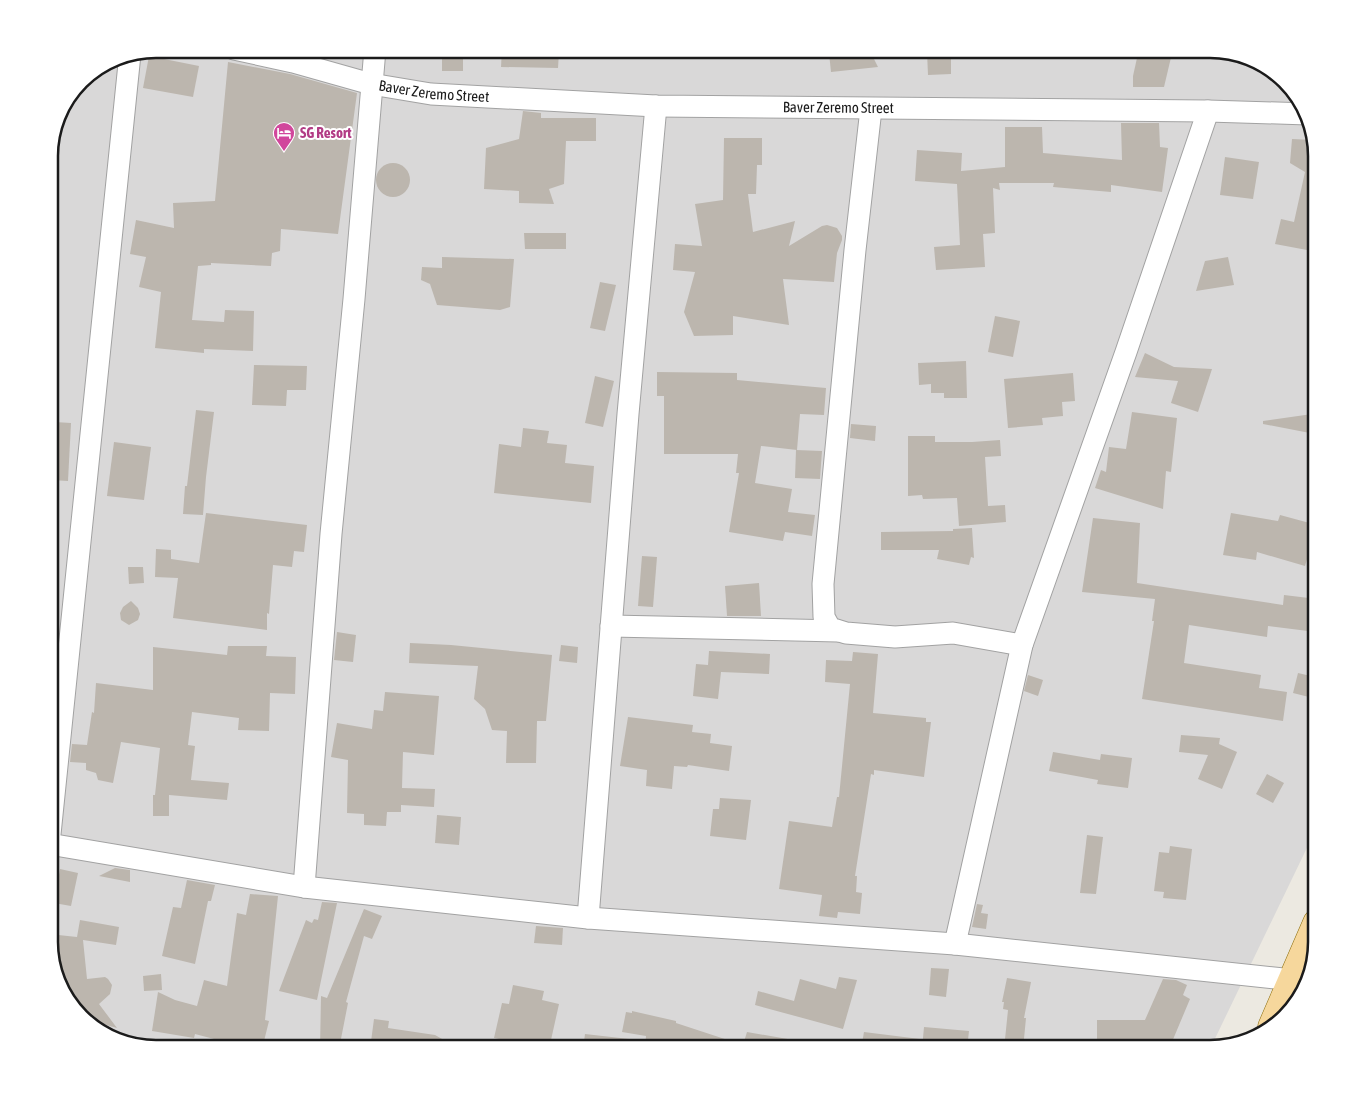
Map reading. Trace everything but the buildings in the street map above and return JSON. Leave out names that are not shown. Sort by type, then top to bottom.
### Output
[{"type":"main road","points":[[1278,1013],[1308,944]]},
{"type":"street","name":"Baver Zeremo Street","points":[[274,58],[371,84],[430,94],[656,106],[1208,110],[1299,114]]},
{"type":"street","points":[[304,887],[331,534],[355,289],[374,58]]},
{"type":"street","points":[[58,756],[129,61]]},
{"type":"street","points":[[588,918],[628,414],[656,106]]},
{"type":"street","points":[[838,631],[830,628],[824,618],[823,584],[855,250],[871,109]]},
{"type":"street","points":[[955,944],[1022,645],[1126,352],[1208,110]]},
{"type":"street","points":[[611,626],[838,631],[895,637],[953,633],[1022,645]]},
{"type":"street","points":[[58,846],[304,887],[588,918],[955,944],[1293,980]]},
{"type":"shaded area","points":[[1210,57],[1229,59],[1259,71],[1284,91],[1295,107],[1305,130],[1308,149],[1308,846],[1214,1040],[143,1040],[124,1035],[107,1027],[91,1016],[74,997],[61,968],[58,949],[58,143],[65,118],[74,101],[86,86],[101,74],[130,61],[149,58]]},
{"type":"place","name":"SG Resort","points":[[284,152]]}]
